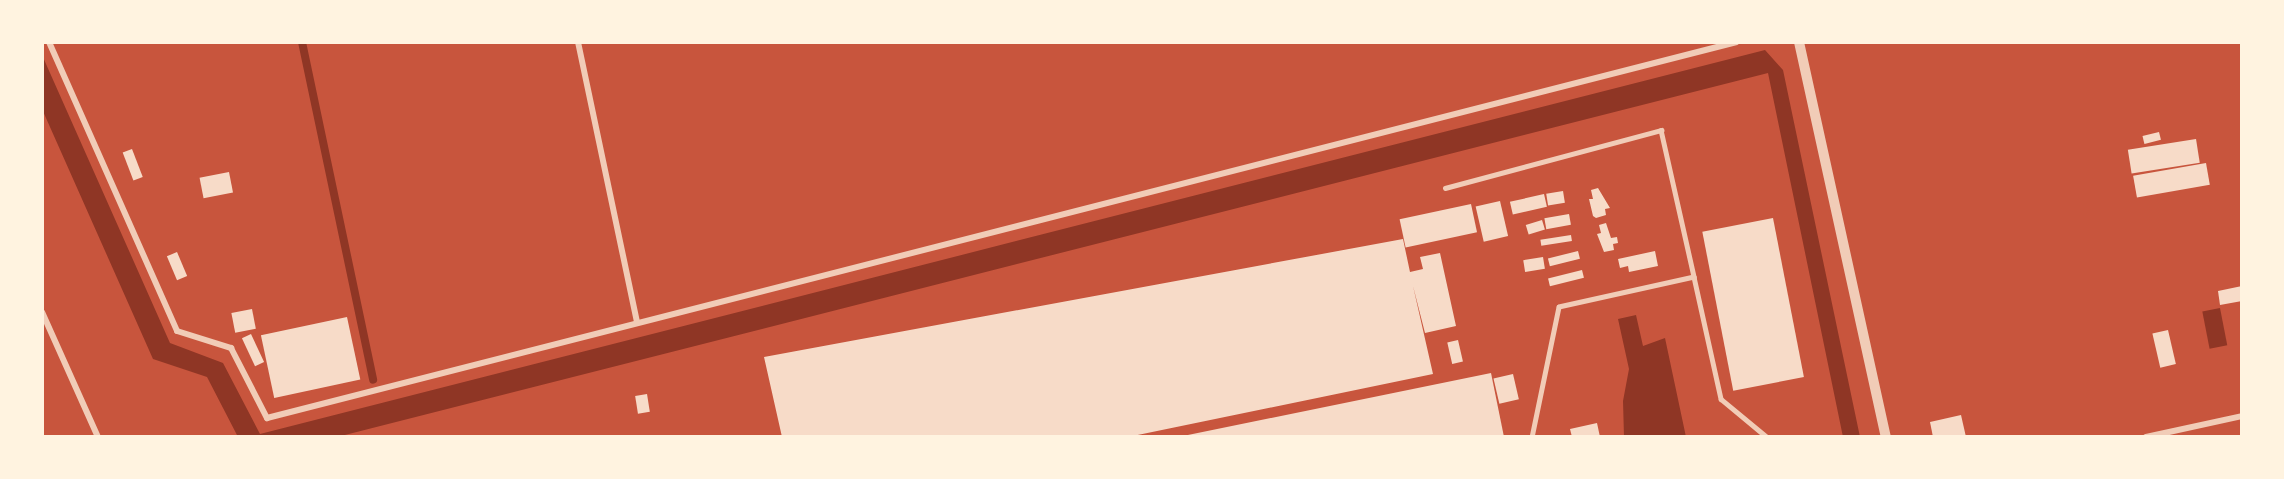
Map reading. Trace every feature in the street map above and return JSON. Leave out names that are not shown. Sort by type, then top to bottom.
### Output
[{"type":"street","points":[[49,42],[177,331],[231,348],[267,418],[1737,42]]},
{"type":"street","points":[[578,42],[637,322]]},
{"type":"street","points":[[1799,42],[1886,437]]},
{"type":"street","points":[[42,312],[98,437]]},
{"type":"street","points":[[2146,437],[2242,416]]},
{"type":"lane","points":[[1445,188],[1661,130],[1721,399],[1767,437]]},
{"type":"lane","points":[[1532,437],[1559,307],[1694,277]]},
{"type":"shaded area","points":[[1765,50],[1783,70],[1860,437],[1843,437],[1768,73],[337,437],[238,437],[207,377],[153,359],[42,109],[42,55],[170,343],[223,363],[260,434]]},
{"type":"shaded area","points":[[2220,308],[2227,345],[2210,349],[2202,311]]},
{"type":"shaded area","points":[[1636,315],[1643,346],[1665,338],[1686,437],[1624,437],[1623,401],[1629,369],[1618,319]]},
{"type":"building","points":[[2159,132],[2161,140],[2144,144],[2143,136]]},
{"type":"building","points":[[2196,139],[2200,163],[2132,173],[2128,150]]},
{"type":"building","points":[[132,149],[143,177],[133,181],[123,153]]},
{"type":"building","points":[[2206,163],[2210,185],[2137,198],[2133,176]]},
{"type":"building","points":[[229,172],[233,193],[204,198],[200,178]]},
{"type":"building","points":[[1598,188],[1610,208],[1605,209],[1606,215],[1596,218],[1593,216],[1589,199],[1593,199],[1591,190]]},
{"type":"building","points":[[1563,191],[1565,203],[1548,206],[1546,194]]},
{"type":"building","points":[[1544,194],[1547,207],[1513,215],[1510,202]]},
{"type":"building","points":[[1500,201],[1508,236],[1484,242],[1476,207]]},
{"type":"building","points":[[1471,204],[1477,232],[1406,248],[1400,219]]},
{"type":"building","points":[[1569,214],[1571,225],[1546,229],[1544,218]]},
{"type":"building","points":[[1773,218],[1804,377],[1733,391],[1702,232]]},
{"type":"building","points":[[1542,220],[1545,230],[1529,235],[1526,225]]},
{"type":"building","points":[[1606,223],[1611,238],[1617,237],[1618,243],[1613,244],[1614,250],[1604,252],[1597,234],[1601,233],[1599,225]]},
{"type":"building","points":[[1571,235],[1572,241],[1541,246],[1540,240]]},
{"type":"building","points":[[1403,239],[1410,272],[1423,269],[1420,257],[1440,253],[1456,326],[1425,333],[1413,286],[1433,374],[1128,437],[782,437],[764,357]]},
{"type":"building","points":[[1578,251],[1580,259],[1550,266],[1548,258]]},
{"type":"building","points":[[1655,251],[1658,266],[1629,272],[1628,266],[1620,268],[1618,259]]},
{"type":"building","points":[[177,252],[187,276],[177,280],[167,256]]},
{"type":"building","points":[[1543,257],[1545,269],[1525,272],[1523,260]]},
{"type":"building","points":[[1582,270],[1584,278],[1550,286],[1548,278]]},
{"type":"building","points":[[2242,286],[2242,301],[2220,305],[2218,291]]},
{"type":"building","points":[[252,309],[256,329],[235,333],[231,313]]},
{"type":"building","points":[[347,317],[360,380],[274,398],[261,335]]},
{"type":"building","points":[[2168,330],[2176,364],[2160,368],[2152,334]]},
{"type":"building","points":[[251,334],[264,362],[255,366],[242,338]]},
{"type":"building","points":[[1458,340],[1463,361],[1452,364],[1447,342]]},
{"type":"building","points":[[1491,373],[1504,437],[1183,437],[1183,436]]},
{"type":"building","points":[[1513,374],[1519,399],[1499,404],[1494,378]]},
{"type":"building","points":[[647,394],[650,412],[638,414],[635,396]]},
{"type":"building","points":[[1961,415],[1966,437],[1933,437],[1930,422]]},
{"type":"building","points":[[1597,423],[1600,437],[1572,437],[1570,429]]},
{"type":"waterway","points":[[302,42],[373,380]]}]
